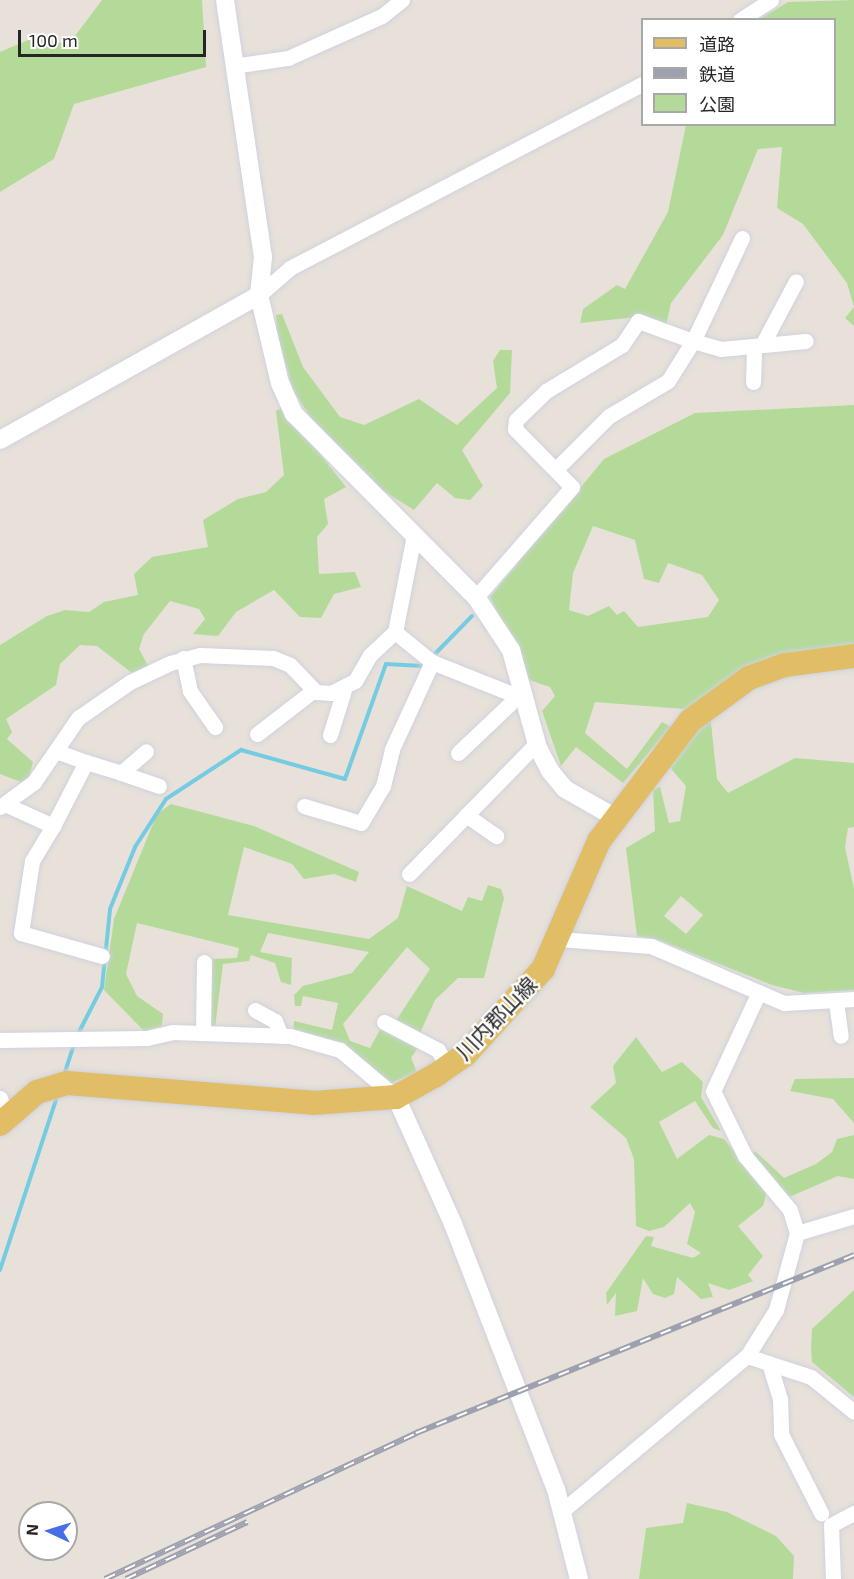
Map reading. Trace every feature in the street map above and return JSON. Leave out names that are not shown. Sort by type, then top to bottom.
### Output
[{"type":"main road","name":"川内郡山線","points":[[2,1112],[37,1092],[67,1083],[313,1103],[396,1097],[447,1067],[502,1017],[559,939],[580,881],[616,818],[658,756],[722,694],[785,665],[854,656]]},
{"type":"street","points":[[225,0],[263,257],[259,295],[280,383],[294,414],[476,597],[511,650],[521,697],[537,743],[565,789],[616,818]]},
{"type":"street","points":[[233,66],[288,58],[382,15],[402,0]]},
{"type":"street","points":[[743,18],[771,0]]},
{"type":"street","points":[[0,440],[259,295],[290,268],[641,85]]},
{"type":"street","points":[[557,468],[609,416],[668,381],[693,341],[742,238]]},
{"type":"street","points":[[753,382],[758,345],[796,281]]},
{"type":"street","points":[[476,597],[572,487],[557,468],[515,429],[516,420],[546,391],[622,345],[638,321],[721,349],[806,340]]},
{"type":"street","points":[[330,735],[344,690],[395,632],[414,535]]},
{"type":"street","points":[[395,632],[430,661],[521,697]]},
{"type":"street","points":[[53,826],[3,806],[58,752],[78,718],[95,705],[183,658],[273,658],[290,665],[314,690]]},
{"type":"street","points":[[183,658],[190,691],[215,727]]},
{"type":"street","points":[[304,806],[361,823],[383,786],[392,750],[430,661]]},
{"type":"street","points":[[257,734],[314,690],[344,690]]},
{"type":"street","points":[[458,753],[521,697]]},
{"type":"street","points":[[409,874],[537,743]]},
{"type":"street","points":[[121,773],[146,751]]},
{"type":"street","points":[[58,752],[159,786]]},
{"type":"street","points":[[86,762],[32,861],[21,933],[102,956]]},
{"type":"street","points":[[466,815],[496,836]]},
{"type":"street","points":[[559,939],[651,946],[784,1003],[836,1002],[854,999]]},
{"type":"street","points":[[203,1033],[204,962]]},
{"type":"street","points":[[562,1511],[747,1356],[776,1310],[797,1233],[790,1210],[745,1156],[712,1091],[759,992]]},
{"type":"street","points":[[836,1002],[841,1036]]},
{"type":"street","points":[[255,1010],[275,1021],[281,1036]]},
{"type":"street","points":[[384,1022],[438,1050],[447,1067]]},
{"type":"street","points":[[0,1040],[203,1033],[281,1036],[340,1050],[396,1097],[453,1224],[562,1511],[579,1579]]},
{"type":"street","points":[[797,1233],[854,1216]]},
{"type":"street","points":[[747,1356],[811,1377],[854,1412]]},
{"type":"street","points":[[769,1363],[780,1399],[781,1434],[822,1513]]},
{"type":"street","points":[[833,1579],[831,1525],[854,1513]]},
{"type":"green space","points":[[102,0],[202,0],[206,67],[74,104],[54,159],[0,192],[0,52],[33,38],[69,44]]},
{"type":"green space","points":[[854,0],[854,307],[847,283],[803,224],[777,208],[782,147],[758,149],[723,235],[671,303],[666,325],[637,317],[580,323],[583,309],[617,285],[625,289],[668,212],[686,126],[836,126],[836,18],[762,18],[788,2]]},
{"type":"green space","points":[[854,307],[854,326],[845,318]]},
{"type":"green space","points":[[282,314],[303,367],[340,417],[364,425],[419,399],[457,425],[497,388],[493,361],[500,350],[512,350],[510,393],[462,450],[483,486],[470,500],[455,498],[437,483],[414,510],[379,488],[323,437],[293,390],[277,334],[276,315]]},
{"type":"green space","points":[[854,405],[854,650],[684,709],[595,702],[585,733],[627,769],[662,722],[671,727],[623,783],[576,747],[561,766],[542,711],[555,696],[550,687],[529,680],[490,597],[604,459],[695,413]],"holes":[[[593,526],[635,540],[644,579],[659,583],[668,563],[702,575],[719,600],[708,617],[638,627],[624,611],[617,615],[609,606],[588,616],[569,610],[573,573]]]},
{"type":"green space","points":[[283,407],[346,487],[324,499],[328,524],[317,537],[319,574],[355,572],[361,587],[334,594],[321,618],[300,617],[274,590],[236,612],[218,636],[193,634],[205,619],[199,609],[170,601],[144,634],[139,649],[148,666],[132,673],[97,646],[80,645],[60,664],[56,685],[6,719],[12,732],[7,739],[33,762],[29,778],[21,782],[0,774],[0,645],[47,616],[65,610],[89,612],[104,602],[138,595],[134,574],[152,557],[208,547],[203,520],[238,499],[266,492],[284,475],[276,411]]},
{"type":"green space","points":[[710,714],[717,779],[728,793],[795,758],[854,763],[854,827],[848,828],[845,847],[854,889],[854,990],[804,993],[772,985],[659,940],[637,936],[626,848],[655,831],[653,790],[660,787],[669,823],[680,821],[686,786],[667,764]],"holes":[[[681,896],[703,915],[686,934],[664,916]]]},
{"type":"green space","points":[[171,804],[254,826],[359,872],[356,882],[334,874],[304,879],[292,864],[244,847],[228,915],[369,939],[398,918],[407,886],[462,911],[468,897],[482,901],[488,885],[501,889],[504,898],[484,978],[458,978],[435,1000],[420,1033],[395,1022],[430,969],[407,947],[343,1024],[350,1041],[370,1048],[381,1028],[419,1046],[411,1058],[417,1072],[391,1083],[336,1041],[293,1032],[294,1021],[332,1030],[338,1003],[303,996],[301,1006],[295,1006],[294,995],[303,986],[352,973],[369,952],[268,933],[260,952],[292,958],[291,985],[281,982],[275,963],[251,955],[249,961],[223,964],[215,1027],[208,1027],[213,959],[237,958],[239,948],[137,923],[126,974],[137,996],[163,1014],[162,1026],[144,1031],[104,990],[114,919],[157,814]]},
{"type":"green space","points":[[636,1037],[662,1072],[682,1062],[703,1082],[701,1097],[721,1131],[713,1128],[695,1101],[659,1122],[677,1159],[709,1135],[724,1139],[767,1191],[763,1206],[738,1226],[763,1256],[748,1275],[753,1281],[729,1290],[708,1283],[713,1297],[701,1299],[677,1277],[674,1294],[665,1298],[653,1294],[643,1278],[637,1311],[615,1316],[616,1293],[607,1305],[606,1293],[646,1236],[654,1237],[651,1246],[693,1258],[701,1253],[687,1244],[695,1212],[690,1203],[664,1227],[649,1231],[636,1226],[634,1159],[626,1138],[590,1107],[616,1083],[613,1066]]},
{"type":"green space","points":[[854,1078],[854,1123],[833,1099],[790,1091],[795,1079]]},
{"type":"green space","points":[[854,1135],[854,1179],[838,1176],[789,1197],[752,1156],[755,1151],[784,1178],[816,1164],[832,1152],[837,1139]]},
{"type":"green space","points":[[854,1290],[854,1397],[812,1362],[811,1349],[812,1329]]},
{"type":"green space","points":[[687,1503],[727,1512],[776,1536],[794,1556],[793,1579],[639,1579],[646,1528],[683,1523]]},
{"type":"waterway","points":[[433,656],[472,616]]},
{"type":"waterway","points":[[78,1034],[102,987],[110,909],[135,847],[166,799],[241,750],[345,779],[386,664],[423,666]]},
{"type":"waterway","points":[[64,1075],[74,1044]]},
{"type":"waterway","points":[[0,1270],[58,1094]]},
{"type":"railway","points":[[105,1579],[416,1433],[854,1255]]},
{"type":"railway","points":[[126,1579],[247,1522]]}]
